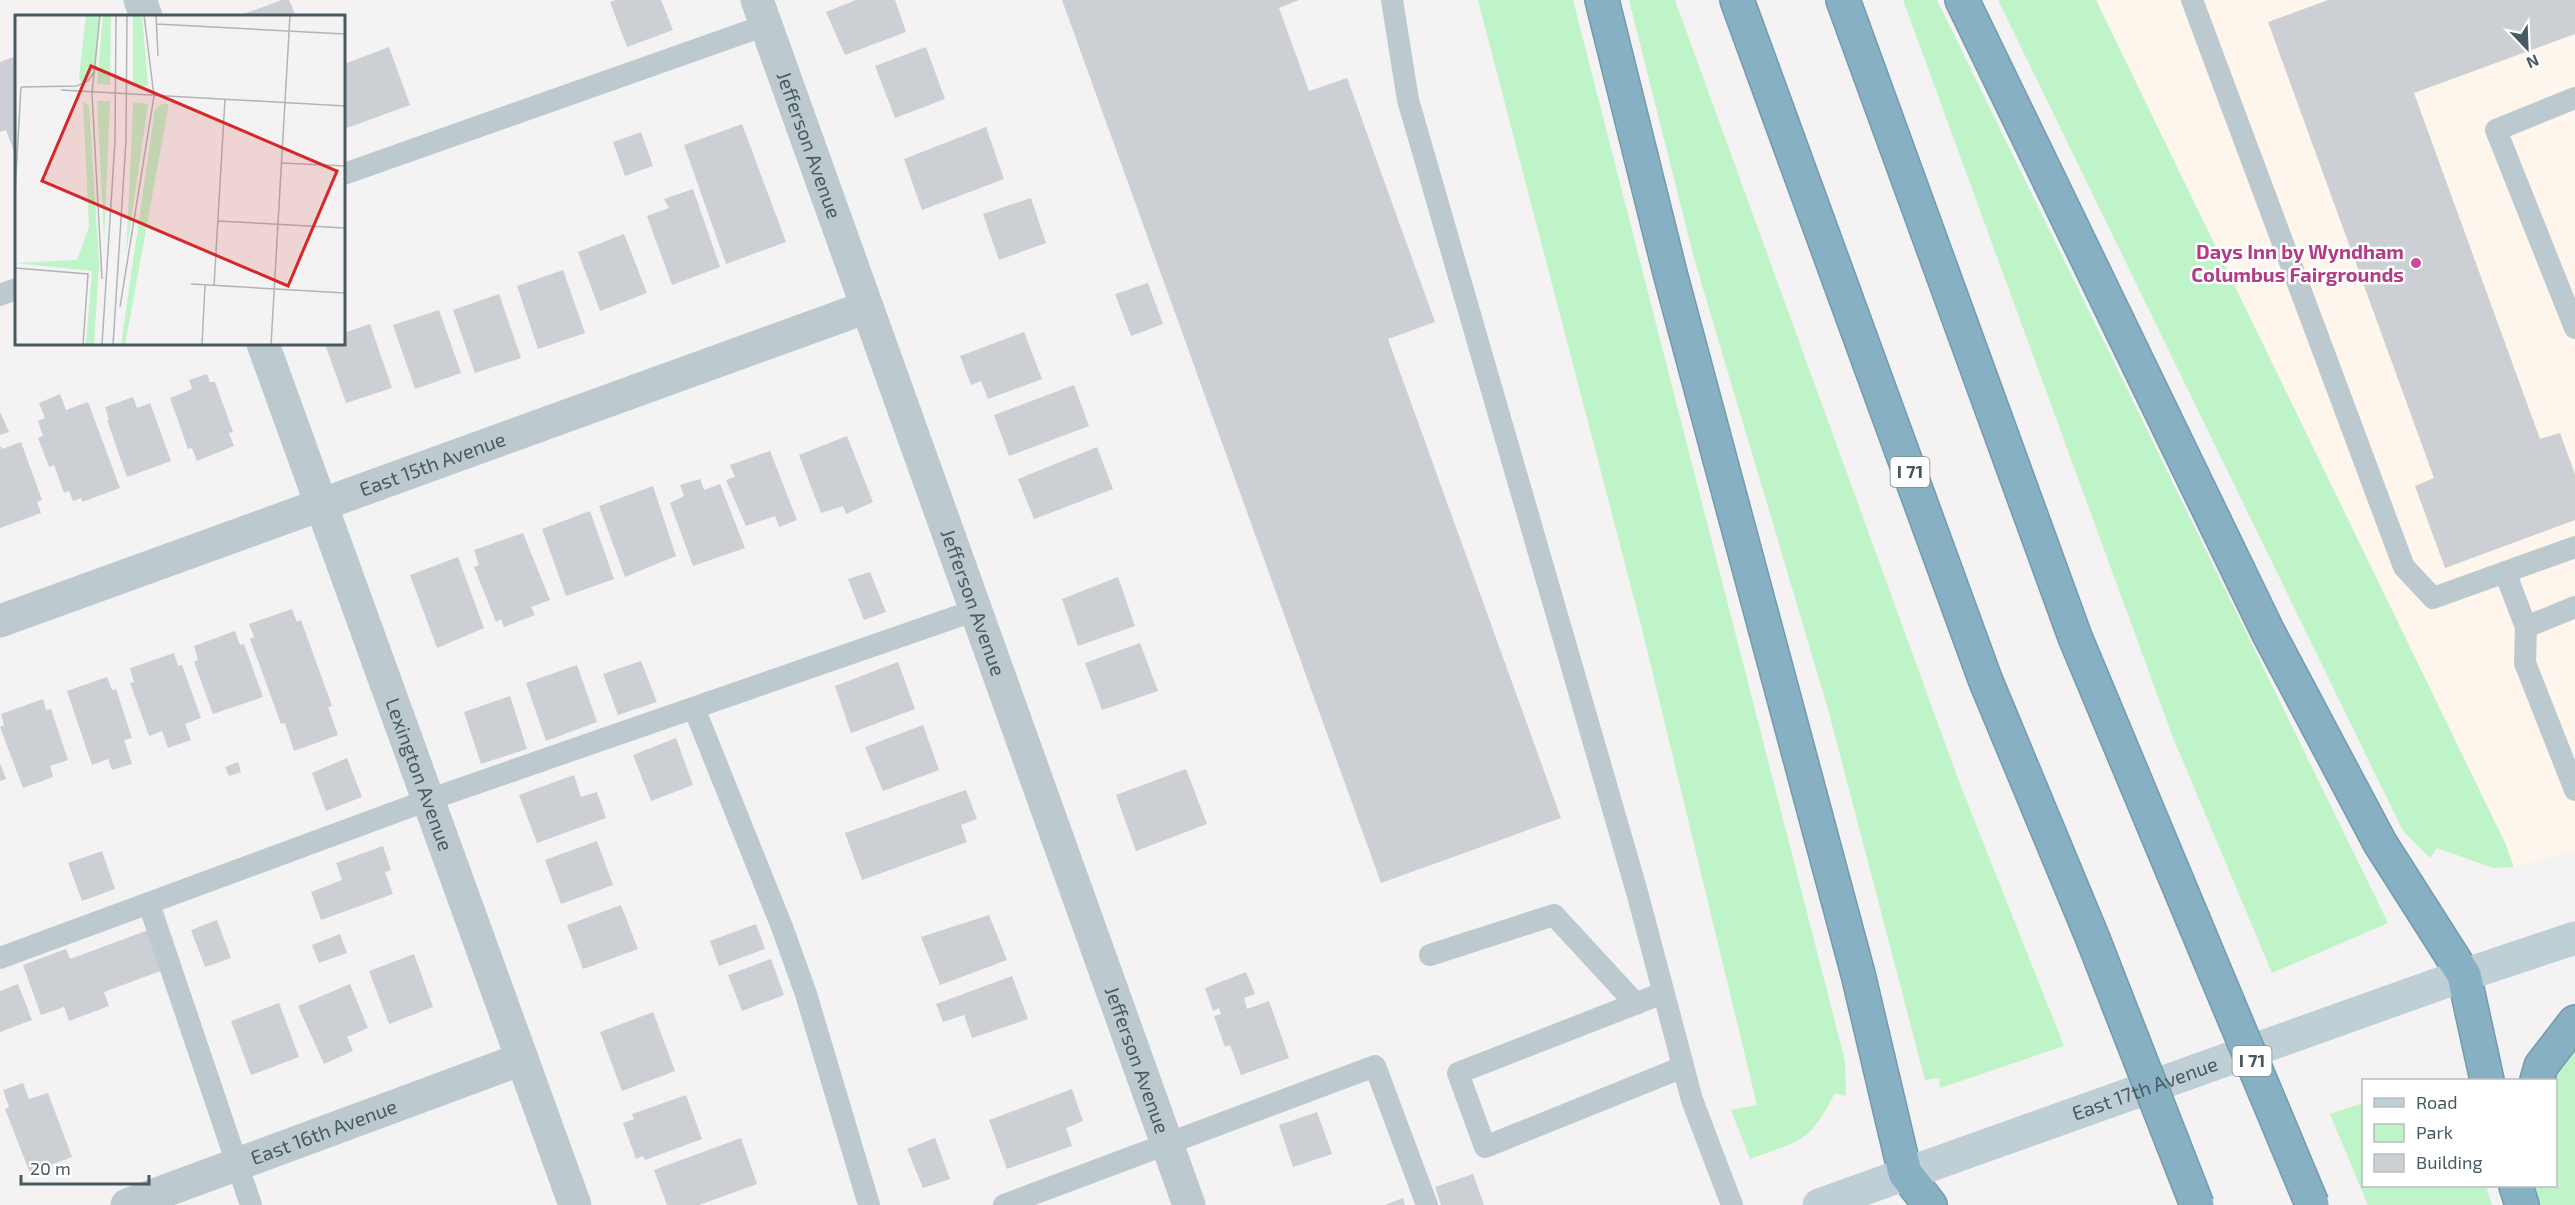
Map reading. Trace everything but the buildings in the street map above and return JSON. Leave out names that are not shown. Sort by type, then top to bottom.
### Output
[{"type":"highway","points":[[1602,0],[1670,273],[1858,974],[1905,1173],[1930,1205]]},
{"type":"highway","name":"I 71","points":[[1737,0],[1985,679],[2093,939],[2197,1205]]},
{"type":"highway","name":"I 71","points":[[1843,0],[2075,637],[2312,1204]]},
{"type":"highway","points":[[1962,0],[2268,632],[2380,843],[2464,975],[2487,1079]]},
{"type":"highway","points":[[2537,1079],[2541,1066],[2575,1022]]},
{"type":"highway","points":[[2518,1187],[2524,1205]]},
{"type":"highway","points":[[2524,1205],[2525,1187]]},
{"type":"street","points":[[140,0],[146,15]]},
{"type":"street","name":"Jefferson Avenue","points":[[761,12],[1189,1205]]},
{"type":"street","name":"East 15th Avenue","points":[[0,621],[867,307]]},
{"type":"street","name":"Lexington Avenue","points":[[263,345],[575,1205]]},
{"type":"street","name":"East 17th Avenue","points":[[1819,1205],[2464,975],[2575,938]]},
{"type":"street","name":"East 16th Avenue","points":[[127,1205],[522,1059]]},
{"type":"lane","points":[[1392,0],[1408,100],[1634,880],[1692,1100],[1732,1205]]},
{"type":"lane","points":[[2192,0],[2404,567],[2433,598],[2575,547]]},
{"type":"lane","points":[[345,174],[761,12]]},
{"type":"lane","points":[[2575,98],[2496,129],[2575,328]]},
{"type":"lane","points":[[0,295],[15,289]]},
{"type":"lane","points":[[2505,572],[2526,627],[2524,663],[2575,790]]},
{"type":"lane","points":[[2526,627],[2575,607]]},
{"type":"lane","points":[[0,958],[428,800],[976,610]]},
{"type":"lane","points":[[694,708],[802,983],[869,1205]]},
{"type":"lane","points":[[149,904],[251,1205]]},
{"type":"lane","points":[[1430,955],[1554,915],[1636,1004]]},
{"type":"lane","points":[[1663,993],[1458,1073],[1485,1147],[1683,1067]]},
{"type":"lane","points":[[1004,1205],[1375,1066],[1427,1205]]},
{"type":"shaded area","points":[[2096,0],[2575,0],[2575,850],[2514,867],[2506,845]]},
{"type":"green space","points":[[1478,0],[1573,0],[1845,1061],[1846,1096],[1835,1093],[1818,1122],[1802,1138],[1750,1159],[1731,1110],[1757,1105],[1643,633]]},
{"type":"green space","points":[[1629,0],[1675,0],[1958,779],[2064,1046],[1940,1088],[1939,1078],[1925,1080],[1828,709],[1694,258]]},
{"type":"green space","points":[[1903,0],[1937,0],[2388,923],[2272,973],[2172,735]]},
{"type":"green space","points":[[1998,0],[2096,0],[2506,845],[2514,867],[2493,868],[2437,848],[2430,858],[2403,831]]},
{"type":"green space","points":[[2575,1022],[2575,1205],[2526,1205],[2525,1187],[2557,1187],[2557,1079],[2538,1079]]},
{"type":"green space","points":[[2362,1103],[2362,1187],[2486,1187],[2492,1205],[2368,1205],[2330,1114]]},
{"type":"place","name":"Days Inn by Wyndham Columbus Fairgrounds","points":[[2416,263]]}]
